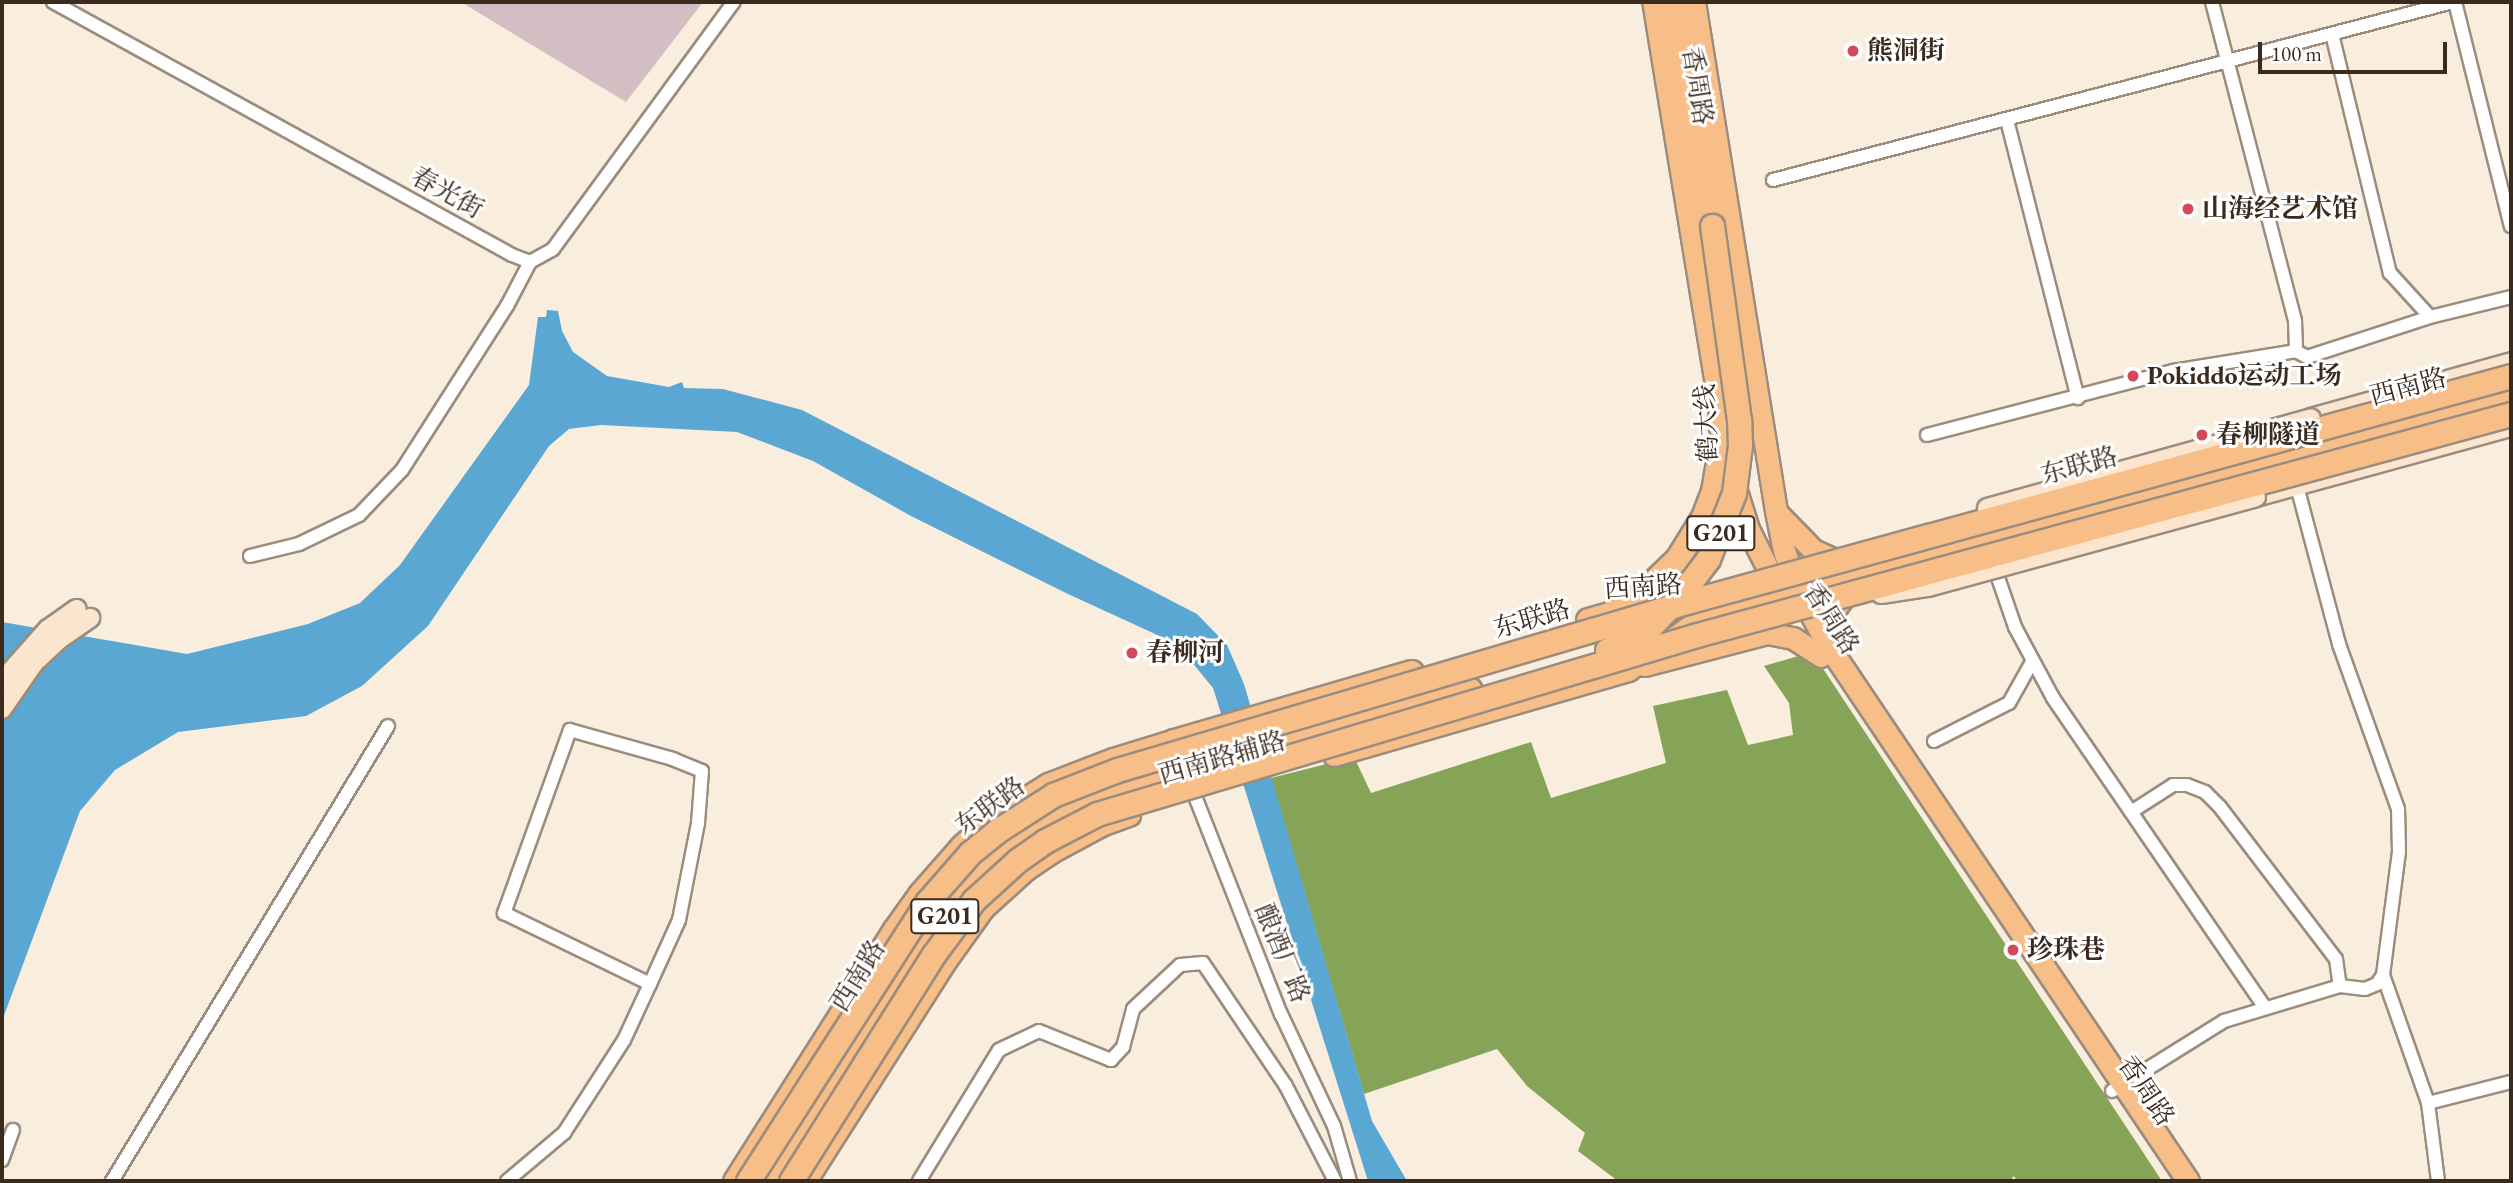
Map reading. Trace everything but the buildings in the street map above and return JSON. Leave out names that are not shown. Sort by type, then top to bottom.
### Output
[{"type":"highway","name":"香周路","points":[[1654,2],[1720,403]]},
{"type":"highway","name":"鹤大线","points":[[1470,690],[1616,647],[1633,638],[1680,596],[1718,539],[1734,493],[1740,446],[1712,226],[1675,2]]},
{"type":"highway","name":"东联路","points":[[748,1181],[928,901],[970,853],[1024,812],[1053,795],[1116,770],[1797,590],[2510,395]]},
{"type":"highway","name":"东联路","points":[[791,1181],[956,923],[994,879],[1062,831],[1127,803],[1797,590],[2510,395]]},
{"type":"highway","name":"鹤大线","points":[[1613,613],[1632,602],[1663,575],[1690,540],[1703,517],[1719,467],[1722,439],[1720,403]]},
{"type":"highway","name":"西南路","points":[[762,1181],[914,941],[955,885],[978,862],[1030,822],[1058,806],[1120,781],[1174,741],[1613,613]]},
{"type":"highway","points":[[1613,613],[1628,670]]},
{"type":"highway","name":"西南路","points":[[776,1181],[946,915],[979,877],[1010,849],[1037,831],[1093,804],[1191,785],[1270,762],[1470,690]]},
{"type":"highway","points":[[870,1079],[878,1019]]},
{"type":"main road","name":"香周路","points":[[1694,2],[1776,511],[1784,551],[1797,590],[1828,656],[2117,1087],[2173,1181]]},
{"type":"main road","points":[[1797,590],[1910,529],[2511,362]]},
{"type":"main road","points":[[2464,440],[2510,395]]},
{"type":"main road","name":"西南路","points":[[1797,590],[2362,429],[2510,395]]},
{"type":"main road","name":"西南路","points":[[1860,572],[1988,544],[2510,395]]},
{"type":"main road","name":"香周路","points":[[1720,403],[1738,500],[1748,529],[1797,590]]},
{"type":"main road","points":[[2316,417],[2362,429]]},
{"type":"main road","points":[[1797,590],[1927,587],[2511,427]]},
{"type":"main road","points":[[1628,670],[1767,633],[1793,638],[1828,656],[1834,610],[1860,572],[1813,550],[1776,511]]},
{"type":"main road","name":"西南路辅路","points":[[1270,762],[1628,670],[1692,618],[1797,590]]},
{"type":"main road","points":[[2,681],[48,629],[83,613],[34,663],[2,709]]},
{"type":"main road","name":"西南路","points":[[1613,613],[1692,618]]},
{"type":"main road","name":"西南路辅路","points":[[734,1181],[894,929],[919,894],[961,846],[989,821],[1048,784],[1113,759],[1174,741]]},
{"type":"main road","name":"西南路辅路","points":[[805,1181],[966,929],[1003,888],[1051,852],[1101,825],[1191,785]]},
{"type":"main road","name":"香周路","points":[[2117,1087],[2188,1181]]},
{"type":"street","name":"春光街","points":[[53,2],[512,255],[530,262]]},
{"type":"street","points":[[250,556],[299,544],[359,515],[402,470],[508,306],[530,262],[553,249],[734,2]]},
{"type":"street","points":[[2212,2],[2225,62],[2295,321],[2296,351]]},
{"type":"street","points":[[1773,180],[2454,2],[2511,226]]},
{"type":"street","points":[[2332,34],[2390,272],[2430,317]]},
{"type":"street","points":[[2007,120],[2078,398]]},
{"type":"street","points":[[1927,435],[2078,398],[2173,371],[2296,351],[2307,357],[2430,317],[2511,297]]},
{"type":"street","points":[[2117,1087],[2224,1021],[2340,986],[2365,989],[2377,984],[2383,975],[2399,852],[2398,809],[2339,644],[2297,486]]},
{"type":"street","points":[[1988,544],[2001,594],[2032,662],[2265,1008]]},
{"type":"street","points":[[1934,741],[2008,703],[2032,662]]},
{"type":"street","points":[[112,1181],[388,726]]},
{"type":"street","points":[[507,1181],[564,1133],[624,1040],[679,920],[698,823],[702,771],[673,759],[570,730],[504,913],[649,984]]},
{"type":"street","name":"酿酒厂路","points":[[1174,741],[1282,1014],[1334,1126],[1350,1181]]},
{"type":"street","points":[[2131,812],[2173,785],[2187,785],[2205,792],[2220,807],[2336,960],[2340,986]]},
{"type":"street","points":[[919,1181],[999,1050],[1039,1031],[1111,1060],[1123,1047],[1133,1009],[1180,965],[1203,963],[1286,1086],[1335,1181]]},
{"type":"street","points":[[2383,975],[2428,1103],[2438,1181]]},
{"type":"street","points":[[2428,1103],[2511,1083]]},
{"type":"street","points":[[2,1160],[13,1130]]},
{"type":"shaded area","points":[[461,2],[703,2],[626,102]]},
{"type":"green space","points":[[1812,652],[2162,1181],[2017,1181],[2014,1176],[2010,1181],[1618,1181],[1578,1151],[1585,1133],[1527,1086],[1497,1049],[1364,1094],[1271,778],[1354,757],[1371,793],[1531,742],[1551,798],[1666,763],[1653,706],[1727,690],[1748,745],[1793,735],[1789,703],[1764,666]]},
{"type":"water","name":"春柳河","points":[[547,310],[558,311],[562,331],[573,352],[607,376],[669,387],[682,382],[684,388],[723,389],[802,410],[1197,614],[1227,645],[1244,684],[1372,1121],[1407,1181],[1368,1181],[1213,688],[1177,644],[1068,594],[911,516],[813,461],[737,432],[601,425],[569,429],[549,446],[428,626],[362,686],[306,716],[178,732],[115,770],[80,811],[2,1021],[2,622],[187,654],[308,624],[360,603],[400,565],[529,385],[538,317],[546,317]]},
{"type":"place","name":"熊洞街","points":[[1853,51]]},
{"type":"place","name":"山海经艺术馆","points":[[2188,209]]},
{"type":"place","name":"Pokiddo运动工场","points":[[2133,376]]},
{"type":"place","name":"春柳隧道","points":[[2202,435]]},
{"type":"place","name":"春柳河","points":[[1132,653]]},
{"type":"place","name":"珍珠巷","points":[[2013,950]]}]
